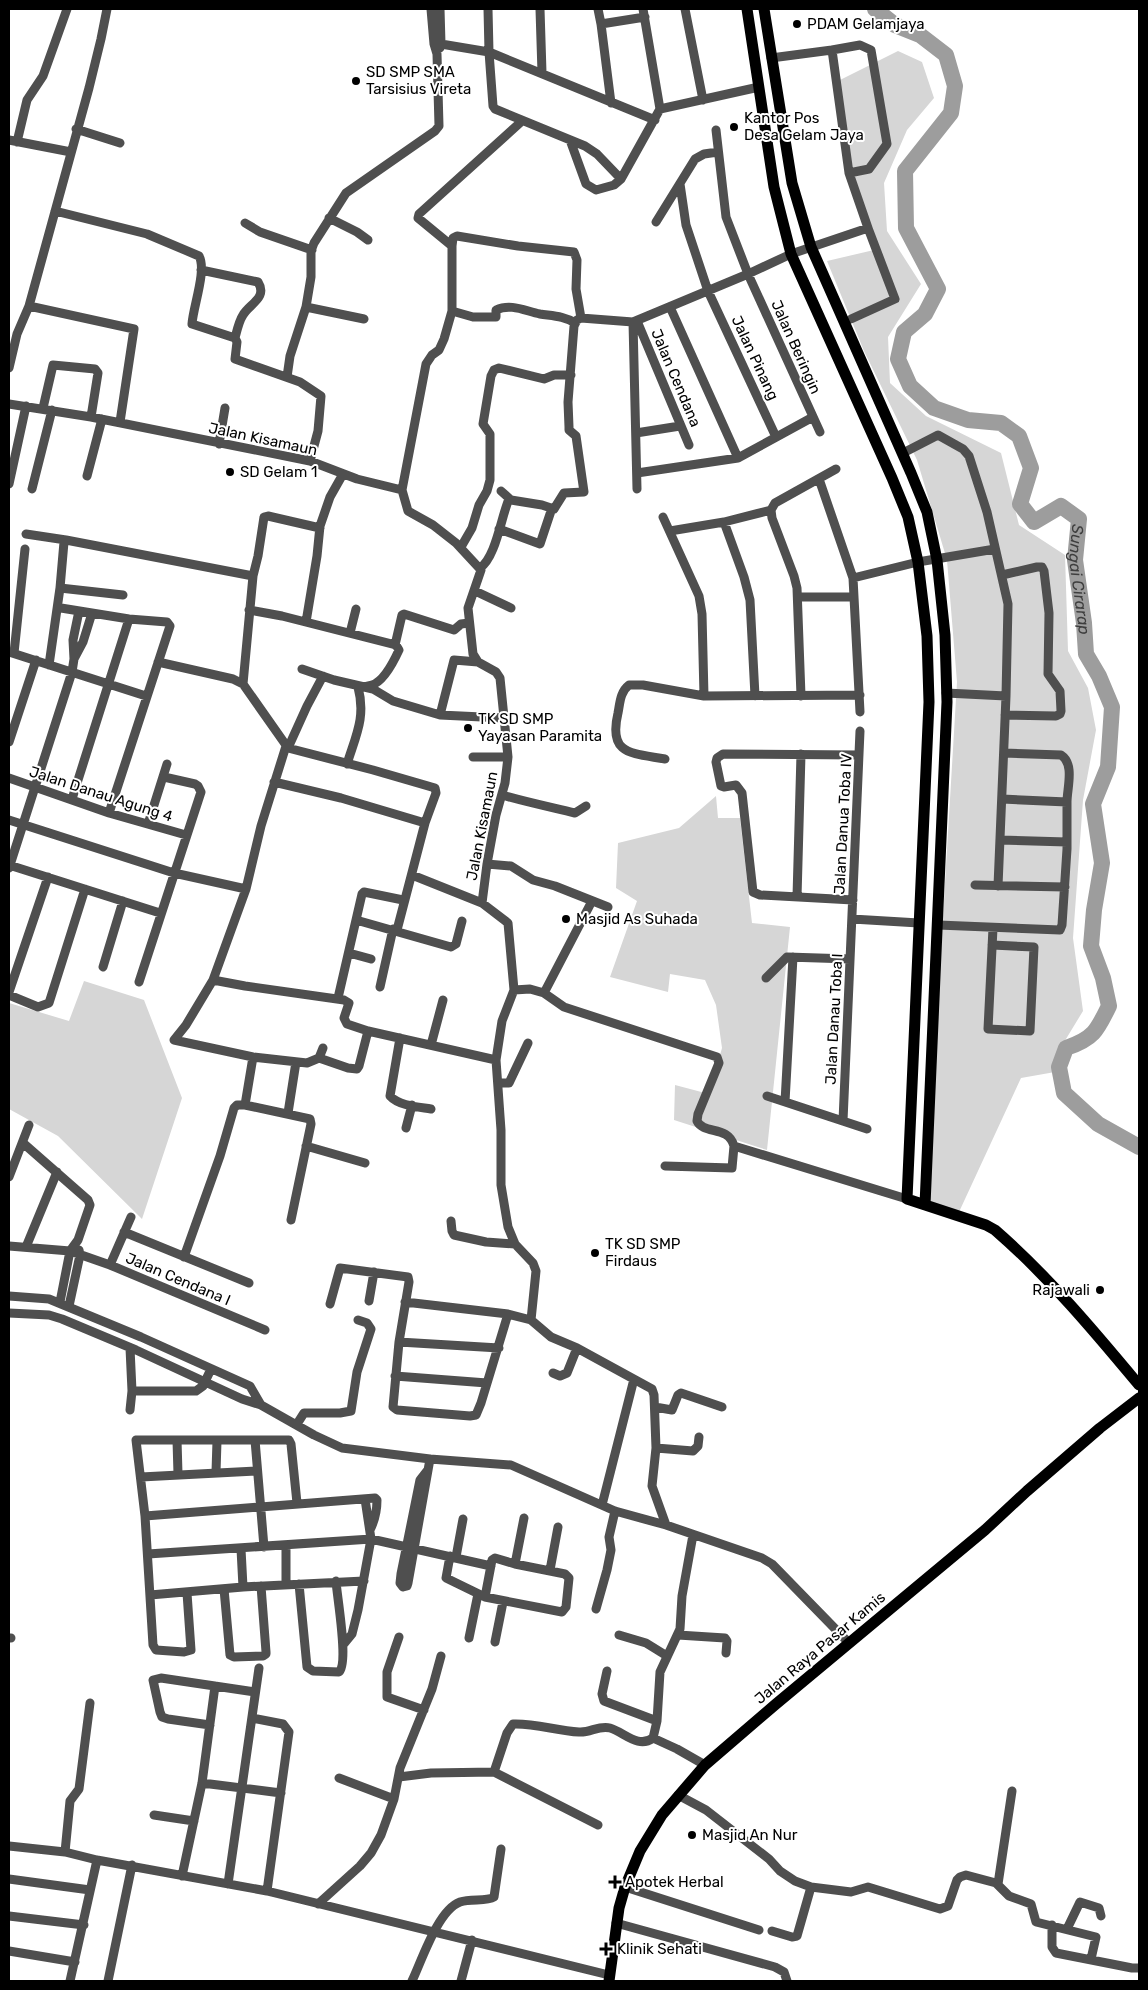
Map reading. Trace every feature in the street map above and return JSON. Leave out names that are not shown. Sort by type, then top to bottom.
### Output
[{"type":"main road","points":[[747,9],[774,187],[794,253],[927,561],[945,635],[946,693],[938,925],[925,1205]]},
{"type":"main road","points":[[764,9],[792,183],[808,248],[903,453],[927,512],[929,702],[908,1199],[986,1225],[995,1230],[1043,1277],[1099,1337],[1139,1385]]},
{"type":"main road","points":[[918,940],[936,942]]},
{"type":"main road","name":"Jalan Raya Pasar Kamis","points":[[609,1978],[616,1923],[625,1886],[649,1835],[678,1795],[705,1765],[985,1530],[1026,1491],[1100,1428],[1139,1398]]},
{"type":"street","points":[[67,9],[43,76],[27,100],[13,141],[70,152]]},
{"type":"street","points":[[9,368],[18,334],[29,306],[55,211],[99,47],[107,9]]},
{"type":"street","points":[[431,9],[438,44]]},
{"type":"street","points":[[287,377],[290,356],[306,307],[311,277],[312,250],[328,218],[346,193],[438,127],[437,54],[440,9]]},
{"type":"street","points":[[488,9],[489,52],[494,108],[498,112],[585,146],[597,154],[622,179]]},
{"type":"street","points":[[540,9],[542,73]]},
{"type":"street","points":[[598,9],[611,103]]},
{"type":"street","points":[[685,9],[703,100]]},
{"type":"street","points":[[570,140],[590,188],[596,190],[614,185],[622,179],[660,109],[644,13],[601,24]]},
{"type":"street","points":[[438,44],[489,52],[655,120]]},
{"type":"street","points":[[772,58],[860,45],[871,50],[887,144],[869,169],[849,173]]},
{"type":"street","points":[[832,50],[849,173],[895,300],[851,318]]},
{"type":"street","points":[[660,109],[759,87]]},
{"type":"street","points":[[452,246],[418,220],[418,216],[522,121]]},
{"type":"street","points":[[76,129],[120,143]]},
{"type":"street","name":"Jalan Beringin","points":[[716,130],[726,216],[748,274],[820,432]]},
{"type":"street","points":[[656,222],[695,159],[704,154],[718,152]]},
{"type":"street","name":"Jalan Pinang","points":[[680,184],[686,225],[708,291],[776,437]]},
{"type":"street","points":[[55,211],[147,234],[199,256],[201,259],[201,270],[192,324],[235,338]]},
{"type":"street","points":[[328,218],[357,232],[368,240]]},
{"type":"street","points":[[245,223],[260,232],[312,250]]},
{"type":"street","points":[[452,311],[483,318],[496,317],[496,310],[502,307],[520,308],[539,314],[578,320],[635,322],[794,253],[868,228]]},
{"type":"street","points":[[480,568],[461,547],[408,510],[402,490],[426,364],[432,355],[440,350],[452,311],[453,236],[574,252],[577,260],[578,320],[568,402],[568,426],[569,430],[576,436],[585,491],[583,493],[564,493],[560,497],[557,507],[552,508],[509,499],[501,491]]},
{"type":"street","points":[[201,270],[260,284],[261,292],[259,298],[243,314],[235,338],[237,342],[235,359],[300,382],[322,398],[318,431],[310,461]]},
{"type":"street","points":[[29,306],[134,329],[120,422]]},
{"type":"street","points":[[306,307],[364,319]]},
{"type":"street","points":[[670,307],[738,458]]},
{"type":"street","points":[[635,322],[638,489]]},
{"type":"street","name":"Jalan Cendana","points":[[635,322],[689,446]]},
{"type":"street","points":[[32,489],[54,366],[95,369],[98,373],[91,417]]},
{"type":"street","points":[[461,547],[472,528],[479,505],[487,491],[490,480],[490,434],[483,424],[494,370],[499,368],[544,379],[554,375],[571,375]]},
{"type":"street","name":"Jalan Kisamaun","points":[[9,404],[120,422],[219,444],[310,461],[362,481],[402,490]]},
{"type":"street","points":[[9,484],[26,406]]},
{"type":"street","points":[[219,444],[225,408]]},
{"type":"street","points":[[637,473],[738,458],[813,417]]},
{"type":"street","points":[[87,476],[102,419]]},
{"type":"street","points":[[636,432],[680,426]]},
{"type":"street","points":[[903,453],[936,435],[967,453],[972,461],[987,512],[1002,575],[1008,608],[998,886]]},
{"type":"street","points":[[801,696],[799,597],[794,576],[772,518],[771,510],[775,504],[836,470]]},
{"type":"street","points":[[306,622],[320,528],[330,497],[343,474]]},
{"type":"street","points":[[819,479],[853,578],[860,712]]},
{"type":"street","points":[[478,662],[473,654],[468,608],[475,591],[480,568],[490,555],[509,499]]},
{"type":"street","points":[[499,529],[540,544],[552,508]]},
{"type":"street","points":[[670,531],[724,522],[771,510]]},
{"type":"street","points":[[243,684],[252,576],[258,556],[264,517],[268,516],[320,528]]},
{"type":"street","points":[[663,517],[699,596],[702,614],[704,696]]},
{"type":"street","points":[[724,522],[744,577],[750,600],[755,696]]},
{"type":"street","points":[[26,534],[252,576]]},
{"type":"street","points":[[49,665],[66,540]]},
{"type":"street","points":[[25,549],[11,652],[146,696]]},
{"type":"street","points":[[853,578],[927,561],[995,549]]},
{"type":"street","points":[[1002,575],[1036,567],[1042,568],[1044,571],[1049,613],[1048,674],[1059,689],[1061,711],[1056,716],[1005,715]]},
{"type":"street","points":[[60,588],[123,595]]},
{"type":"street","points":[[475,591],[511,608]]},
{"type":"street","points":[[799,597],[854,597]]},
{"type":"street","points":[[60,608],[169,623],[170,626],[109,813]]},
{"type":"street","points":[[350,633],[356,609]]},
{"type":"street","points":[[249,610],[306,622],[395,645],[399,650],[383,676],[372,685],[359,687]]},
{"type":"street","points":[[78,611],[73,640],[74,659],[72,672],[9,866],[160,913]]},
{"type":"street","points":[[74,659],[83,642],[92,613]]},
{"type":"street","points":[[395,645],[402,615],[404,614],[454,630],[460,624],[469,623]]},
{"type":"street","points":[[72,800],[129,619]]},
{"type":"street","points":[[9,742],[36,660]]},
{"type":"street","points":[[440,715],[454,660],[478,662]]},
{"type":"street","points":[[158,662],[234,679],[243,684],[287,747],[436,788],[380,987]]},
{"type":"street","name":"Jalan Kisamaun","points":[[478,662],[496,672],[500,678],[508,758],[505,783],[487,864],[482,903]]},
{"type":"street","points":[[302,669],[359,687],[373,689],[391,700],[412,708],[440,715],[503,718]]},
{"type":"street","points":[[323,676],[287,747],[274,782],[246,889],[213,980],[186,1025],[174,1040],[253,1057],[307,1063],[319,1058],[348,1068],[357,1069],[368,1031]]},
{"type":"street","points":[[665,758],[636,754],[622,749],[619,744],[614,730],[623,691],[629,685],[704,696],[860,696]]},
{"type":"street","points":[[347,764],[362,715],[362,700],[359,687]]},
{"type":"street","points":[[946,693],[1006,696]]},
{"type":"street","name":"Jalan Danua Toba IV","points":[[852,919],[860,731]]},
{"type":"street","points":[[938,925],[1060,930],[1062,925],[1069,765],[1061,755],[1004,753]]},
{"type":"street","points":[[853,900],[756,894],[752,889],[742,793],[736,786],[721,786],[716,762],[717,758],[723,754],[859,755]]},
{"type":"street","points":[[797,897],[802,754]]},
{"type":"street","points":[[473,757],[508,758]]},
{"type":"street","points":[[148,824],[167,764]]},
{"type":"street","points":[[139,982],[201,792],[200,788],[195,784],[164,777]]},
{"type":"street","name":"Jalan Danau Agung 4","points":[[9,778],[109,813],[186,836]]},
{"type":"street","points":[[274,782],[341,798],[425,823]]},
{"type":"street","points":[[502,795],[540,806],[575,813],[586,806]]},
{"type":"street","points":[[1002,799],[1067,802]]},
{"type":"street","points":[[9,820],[174,873],[246,889]]},
{"type":"street","points":[[1000,840],[1067,842]]},
{"type":"street","points":[[487,864],[511,866],[533,880],[555,886],[608,907]]},
{"type":"street","points":[[412,875],[482,903],[508,923],[514,990],[502,1021],[496,1060],[501,1130],[501,1185],[508,1227],[515,1244],[533,1263],[536,1271],[531,1320]]},
{"type":"street","points":[[48,877],[9,994],[38,1007],[49,1004],[86,889]]},
{"type":"street","points":[[975,885],[1065,887]]},
{"type":"street","points":[[338,998],[362,894],[364,892],[404,900]]},
{"type":"street","points":[[103,967],[123,901]]},
{"type":"street","points":[[544,993],[592,901]]},
{"type":"street","points":[[852,919],[919,922]]},
{"type":"street","name":"Jalan Danau Toba I","points":[[843,1121],[852,919]]},
{"type":"street","points":[[356,920],[451,947],[456,944],[462,921]]},
{"type":"street","points":[[992,945],[1034,947],[1030,1031],[988,1029],[992,945],[993,928]]},
{"type":"street","points":[[349,953],[371,959]]},
{"type":"street","points":[[766,978],[787,957],[850,959]]},
{"type":"street","points":[[785,1102],[792,957]]},
{"type":"street","points":[[213,980],[346,1000],[349,1003],[344,1018],[345,1022],[368,1031],[496,1060]]},
{"type":"street","points":[[514,990],[530,989],[544,993],[564,1007],[717,1057],[719,1063],[698,1114],[698,1121],[702,1126],[727,1134],[732,1139],[734,1146],[732,1168],[665,1166]]},
{"type":"street","points":[[431,1045],[442,1000]]},
{"type":"street","points":[[400,1038],[390,1094],[393,1099],[431,1110]]},
{"type":"street","points":[[498,1083],[509,1083],[528,1043]]},
{"type":"street","points":[[319,1058],[323,1048]]},
{"type":"street","points":[[244,1105],[253,1057]]},
{"type":"street","points":[[288,1114],[296,1062]]},
{"type":"street","points":[[767,1096],[867,1129]]},
{"type":"street","points":[[184,1257],[220,1156],[234,1108],[238,1105],[310,1119],[291,1220]]},
{"type":"street","points":[[406,1128],[412,1105]]},
{"type":"street","points":[[9,1177],[29,1125]]},
{"type":"street","points":[[22,1143],[58,1172],[88,1200],[90,1205],[78,1240],[70,1251],[65,1304]]},
{"type":"street","points":[[306,1146],[365,1163]]},
{"type":"street","points":[[734,1146],[908,1199]]},
{"type":"street","points":[[26,1247],[58,1172]]},
{"type":"street","points":[[110,1265],[131,1217]]},
{"type":"street","points":[[451,1221],[454,1235],[486,1242],[515,1244]]},
{"type":"street","points":[[124,1232],[248,1282]]},
{"type":"street","points":[[65,1304],[80,1255],[78,1240]]},
{"type":"street","name":"Jalan Cendana I","points":[[9,1246],[70,1251],[110,1265],[265,1330]]},
{"type":"street","points":[[330,1304],[339,1268],[343,1267],[408,1277],[409,1282],[395,1376],[393,1404],[395,1409],[470,1416],[477,1414],[508,1314]]},
{"type":"street","points":[[369,1301],[374,1272]]},
{"type":"street","points":[[9,1296],[49,1299],[65,1304],[250,1386],[261,1405]]},
{"type":"street","points":[[405,1302],[508,1314],[531,1320],[546,1334],[577,1348],[652,1390],[654,1395],[656,1448],[652,1486],[666,1526]]},
{"type":"street","points":[[9,1313],[55,1317],[261,1405],[314,1435],[342,1448],[430,1459],[511,1465],[615,1511],[666,1526],[769,1562],[849,1643]]},
{"type":"street","points":[[297,1424],[304,1413],[352,1411],[357,1372],[370,1329],[367,1323],[358,1320]]},
{"type":"street","points":[[130,1410],[133,1349],[141,1337]]},
{"type":"street","points":[[399,1342],[499,1348]]},
{"type":"street","points":[[552,1373],[562,1376],[567,1373],[577,1348]]},
{"type":"street","points":[[188,1375],[193,1360]]},
{"type":"street","points":[[132,1391],[196,1391],[201,1388],[212,1368]]},
{"type":"street","points":[[395,1376],[487,1383]]},
{"type":"street","points":[[602,1505],[634,1379]]},
{"type":"street","points":[[654,1406],[672,1410],[678,1394],[681,1393],[722,1407]]},
{"type":"street","points":[[656,1448],[693,1451],[698,1446],[698,1437]]},
{"type":"street","points":[[187,1592],[190,1651],[160,1651],[154,1648],[145,1516],[136,1440],[289,1440],[291,1442],[297,1503]]},
{"type":"street","points":[[178,1440],[178,1474]]},
{"type":"street","points":[[255,1440],[259,1507],[264,1547]]},
{"type":"street","points":[[216,1472],[217,1441]]},
{"type":"street","points":[[410,1548],[427,1482],[430,1459]]},
{"type":"street","points":[[141,1477],[257,1471]]},
{"type":"street","points":[[145,1516],[366,1499],[371,1539],[352,1634],[343,1645]]},
{"type":"street","points":[[596,1609],[608,1564],[611,1546],[609,1537],[615,1511]]},
{"type":"street","points":[[515,1564],[524,1518]]},
{"type":"street","points":[[463,1519],[446,1578],[482,1595],[503,1602],[558,1612],[565,1610],[569,1578],[565,1574],[550,1570],[515,1564],[496,1558],[493,1559],[491,1566],[482,1595],[469,1638]]},
{"type":"street","points":[[550,1570],[558,1527]]},
{"type":"street","points":[[494,1772],[507,1733],[513,1724],[578,1732],[606,1727],[636,1741],[646,1742],[653,1738],[657,1721],[659,1679],[667,1656],[680,1629],[682,1596],[693,1535]]},
{"type":"street","points":[[148,1554],[371,1539],[491,1566]]},
{"type":"street","points":[[286,1545],[286,1585]]},
{"type":"street","points":[[241,1549],[243,1587]]},
{"type":"street","points":[[150,1595],[243,1587],[364,1581]]},
{"type":"street","points":[[299,1584],[307,1667],[313,1671],[340,1671],[343,1665],[343,1645],[336,1582]]},
{"type":"street","points":[[224,1589],[230,1655],[234,1657],[264,1656],[266,1652],[261,1586]]},
{"type":"street","points":[[495,1642],[503,1602]]},
{"type":"street","points":[[619,1635],[646,1643],[667,1656]]},
{"type":"street","points":[[678,1636],[725,1638],[727,1641],[726,1653]]},
{"type":"street","points":[[398,1637],[387,1672],[387,1697],[424,1710]]},
{"type":"street","points":[[318,1904],[371,1854],[381,1835],[394,1799],[403,1760],[424,1710],[441,1656]]},
{"type":"street","points":[[228,1884],[259,1668]]},
{"type":"street","points":[[606,1671],[602,1694],[605,1702],[657,1721]]},
{"type":"street","points":[[210,1725],[164,1718],[160,1712],[153,1682],[154,1679],[161,1678],[256,1692]]},
{"type":"street","points":[[182,1876],[202,1783],[215,1686]]},
{"type":"street","points":[[65,1852],[70,1801],[79,1789],[90,1702]]},
{"type":"street","points":[[252,1718],[283,1724],[289,1731],[267,1891]]},
{"type":"street","points":[[653,1738],[677,1748],[705,1765]]},
{"type":"street","points":[[399,1777],[431,1773],[494,1772],[598,1825]]},
{"type":"street","points":[[339,1778],[394,1799]]},
{"type":"street","points":[[202,1783],[281,1793]]},
{"type":"street","points":[[998,1884],[1012,1791]]},
{"type":"street","points":[[678,1795],[706,1810],[789,1877],[811,1887],[851,1892],[868,1887],[940,1910],[948,1906],[960,1877],[971,1876],[998,1884],[1009,1896],[1031,1904],[1036,1922],[1096,1937],[1091,1959]]},
{"type":"street","points":[[154,1815],[194,1821]]},
{"type":"street","points":[[9,1846],[65,1852],[97,1860],[267,1891],[472,1940],[609,1978]]},
{"type":"street","points":[[412,1981],[445,1914],[458,1903],[473,1898],[492,1899],[494,1897],[502,1849]]},
{"type":"street","points":[[70,1981],[97,1860]]},
{"type":"street","points":[[108,1981],[132,1866]]},
{"type":"street","points":[[9,1879],[90,1890]]},
{"type":"street","points":[[625,1886],[759,1930]]},
{"type":"street","points":[[772,1932],[792,1937],[797,1936],[811,1887]]},
{"type":"street","points":[[1068,1929],[1080,1902],[1099,1908],[1101,1916]]},
{"type":"street","points":[[9,1916],[84,1925]]},
{"type":"street","points":[[616,1923],[776,1967],[784,1972],[787,1981]]},
{"type":"street","points":[[1052,1925],[1052,1947],[1054,1951],[1062,1955],[1138,1968]]},
{"type":"street","points":[[461,1981],[472,1940]]},
{"type":"street","points":[[9,1951],[75,1962]]},
{"type":"shaded area","points":[[898,51],[922,62],[934,98],[907,130],[884,183],[887,231],[921,284],[888,337],[890,383],[926,416],[1001,453],[1019,525],[1065,555],[1068,651],[1088,688],[1096,730],[1083,800],[1073,938],[1083,1011],[1055,1057],[1055,1072],[1021,1078],[959,1212],[926,1201],[957,682],[947,560],[917,460],[864,351],[827,261],[874,250],[848,155],[838,81]]},
{"type":"shaded area","points":[[716,796],[718,818],[740,818],[752,923],[790,927],[767,1150],[674,1120],[675,1085],[709,1094],[722,1048],[716,1005],[705,980],[670,974],[668,992],[610,977],[637,901],[616,888],[618,843],[679,828]]},
{"type":"shaded area","points":[[84,981],[144,1000],[182,1098],[142,1219],[58,1136],[9,1109],[9,1003],[69,1021]]},
{"type":"waterway","name":"Sungai Cirarap","points":[[875,9],[895,25],[920,35],[946,55],[955,86],[951,113],[905,171],[906,228],[938,289],[925,314],[904,332],[898,359],[910,386],[934,408],[968,420],[1001,423],[1019,436],[1031,468],[1020,504],[1034,522],[1061,506],[1079,519],[1075,560],[1084,623],[1086,654],[1099,676],[1112,707],[1108,767],[1093,804],[1102,863],[1094,910],[1091,946],[1103,978],[1109,1006],[1093,1033],[1075,1045],[1066,1048],[1059,1067],[1064,1093],[1098,1124],[1139,1147]]},
{"type":"place","name":"PDAM Gelamjaya","points":[[797,24]]},
{"type":"place","name":"SD SMP SMA Tarsisius Vireta","points":[[356,81]]},
{"type":"place","name":"Kantor Pos Desa Gelam Jaya","points":[[734,127]]},
{"type":"place","name":"SD Gelam 1","points":[[230,472]]},
{"type":"place","name":"TK SD SMP Yayasan Paramita","points":[[468,728]]},
{"type":"place","name":"Masjid As Suhada","points":[[566,919]]},
{"type":"place","name":"TK SD SMP Firdaus","points":[[595,1253]]},
{"type":"place","name":"Rajawali","points":[[1100,1290]]},
{"type":"place","name":"Masjid An Nur","points":[[692,1835]]},
{"type":"place","name":"Apotek Herbal","points":[[615,1882]]},
{"type":"place","name":"Klinik Sehati","points":[[606,1949]]}]
